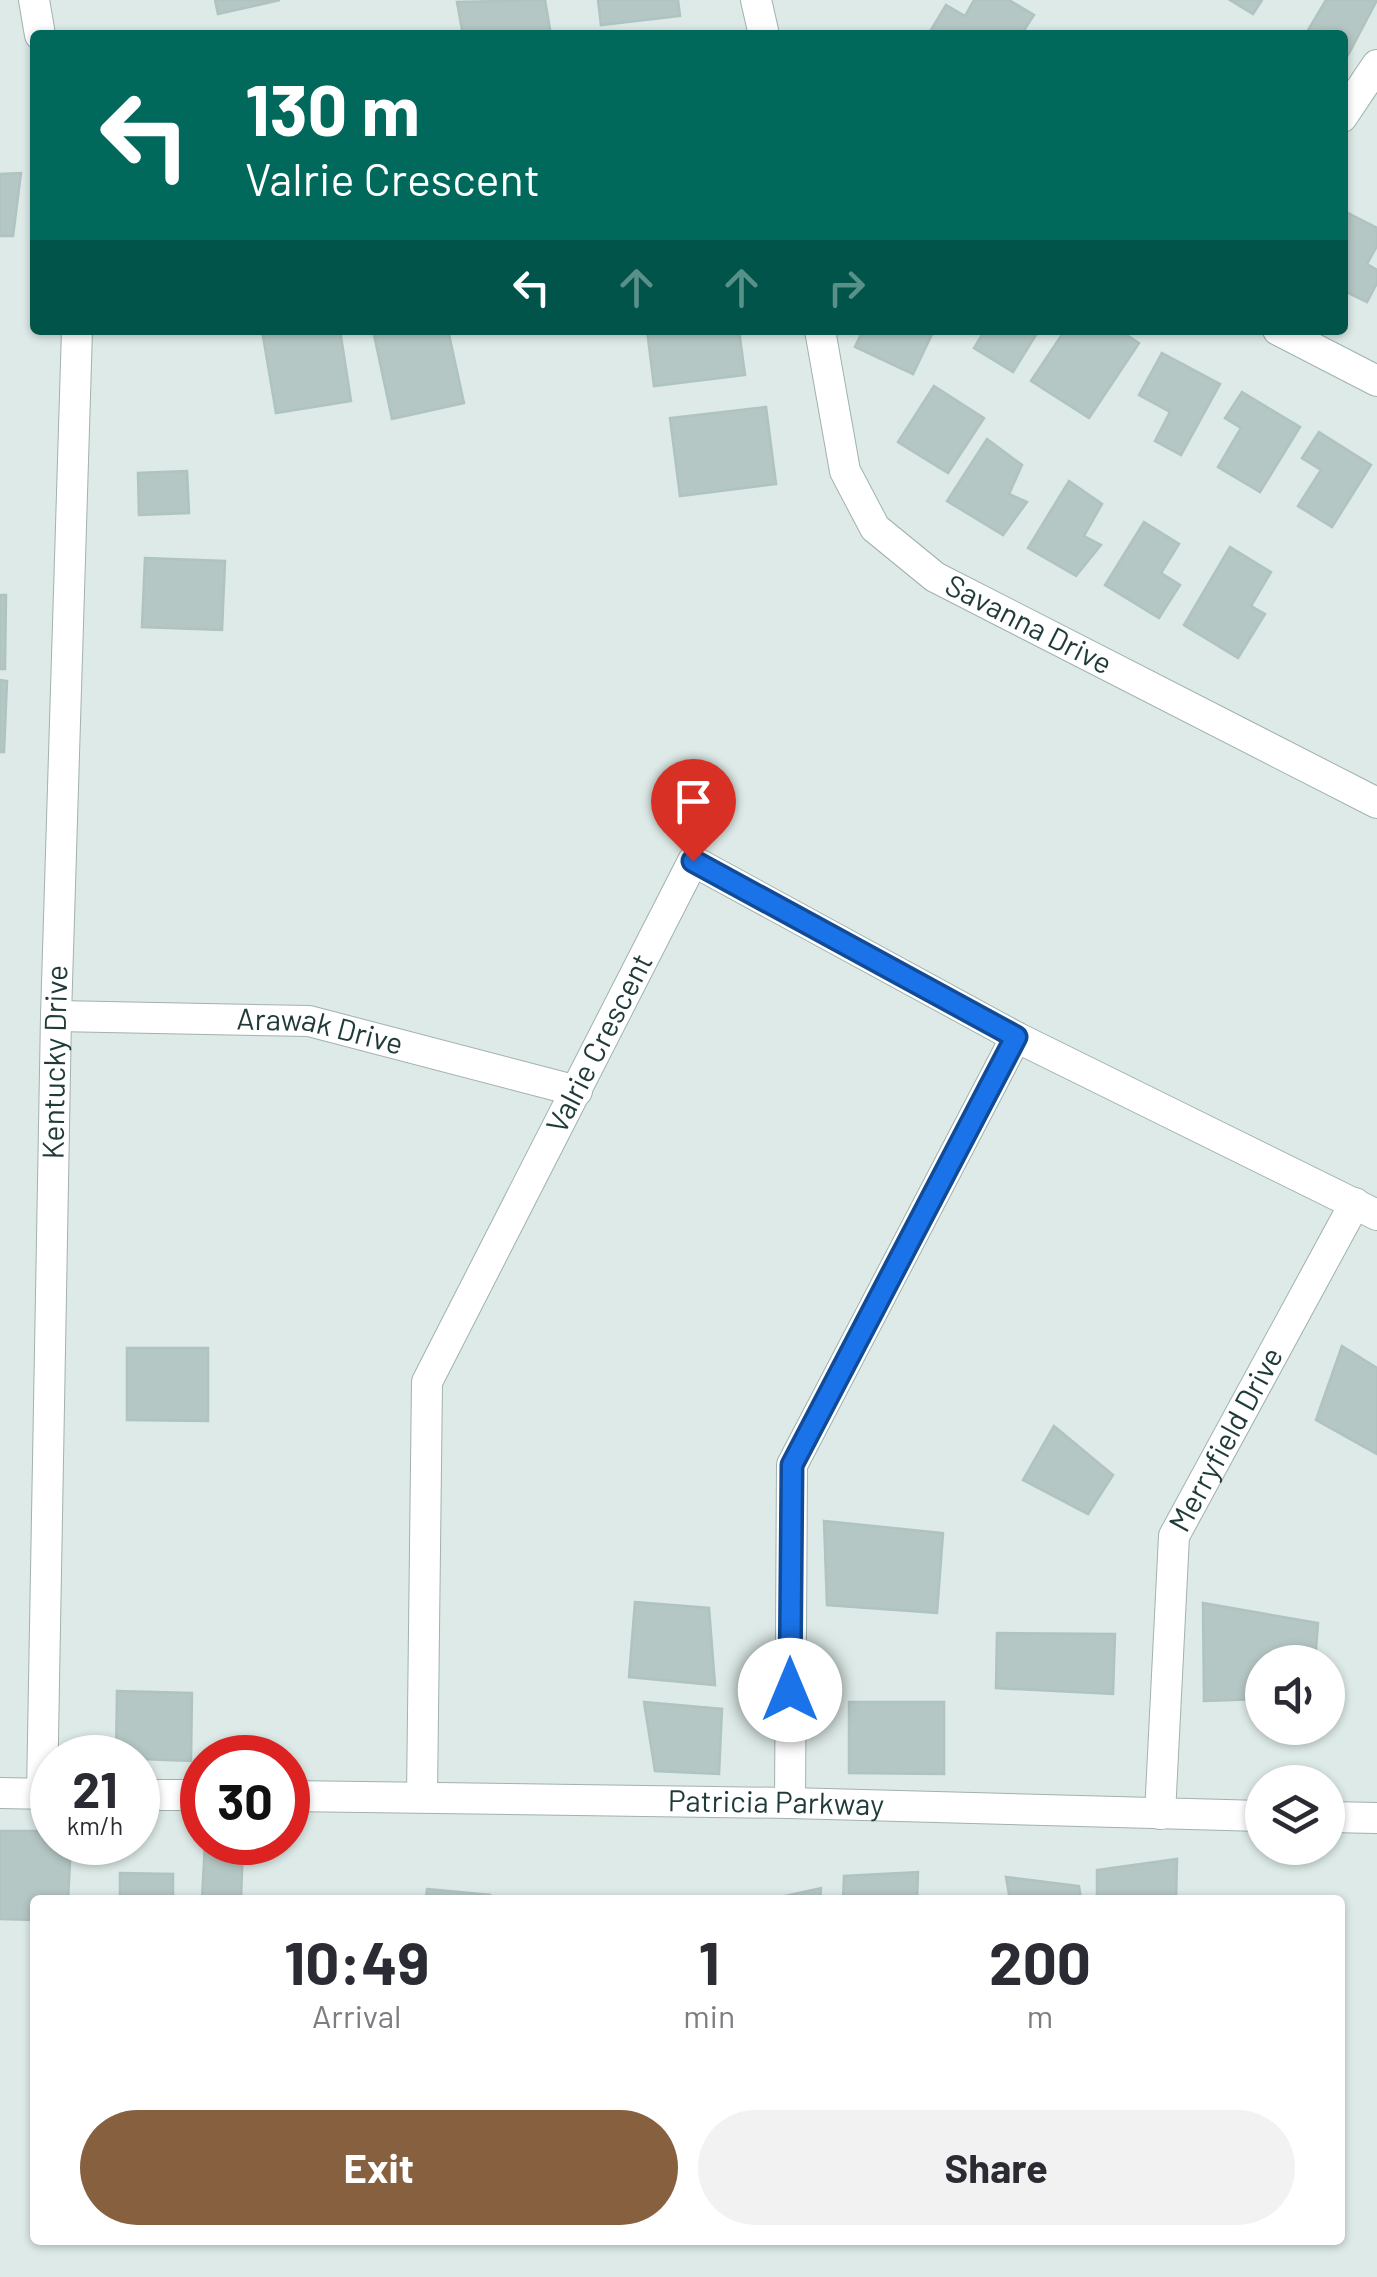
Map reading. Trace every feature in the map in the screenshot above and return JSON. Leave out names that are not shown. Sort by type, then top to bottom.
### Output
[{"type":"street","points":[[34,0],[39,30]]},
{"type":"street","points":[[756,0],[763,30]]},
{"type":"street","points":[[1348,108],[1377,65]]},
{"type":"street","name":"Kentucky Drive","points":[[48,1735],[56,1016],[77,335]]},
{"type":"street","name":"Savanna Drive","points":[[821,335],[845,471],[875,528],[934,577],[1377,803]]},
{"type":"street","points":[[1288,335],[1377,382]]},
{"type":"street","name":"Valrie Crescent","points":[[422,1797],[428,1382],[693,861],[1016,1037],[1366,1209]]},
{"type":"street","name":"Arawak Drive","points":[[56,1016],[309,1021],[576,1091]]},
{"type":"street","points":[[790,1803],[792,1465],[1016,1037]]},
{"type":"street","name":"Merryfield Drive","points":[[1160,1814],[1174,1536],[1366,1209]]},
{"type":"street","points":[[0,1793],[30,1794]]},
{"type":"street","name":"Patricia Parkway","points":[[310,1796],[790,1803],[1245,1816]]},
{"type":"street","points":[[1345,1817],[1377,1818]]},
{"type":"building","points":[[215,0],[280,0],[218,14]]},
{"type":"building","points":[[545,0],[550,30],[462,30],[457,2]]},
{"type":"building","points":[[598,0],[678,0],[680,16],[601,25]]},
{"type":"building","points":[[974,0],[1009,0],[1034,15],[1024,30],[931,30],[946,5],[965,16]]},
{"type":"building","points":[[1230,0],[1262,0],[1253,14]]},
{"type":"building","points":[[1326,0],[1377,0],[1348,55],[1348,30],[1308,30]]},
{"type":"building","points":[[21,173],[13,236],[0,236],[0,174]]},
{"type":"building","points":[[1348,213],[1377,228],[1377,246],[1367,264],[1377,270],[1377,283],[1367,302],[1348,293]]},
{"type":"building","points":[[263,335],[341,335],[351,401],[276,413]]},
{"type":"building","points":[[374,335],[449,335],[464,403],[392,419]]},
{"type":"building","points":[[648,335],[740,335],[745,375],[654,386]]},
{"type":"building","points":[[861,335],[932,335],[913,374],[855,347]]},
{"type":"building","points":[[982,335],[1036,335],[1013,372],[974,348]]},
{"type":"building","points":[[1062,335],[1127,335],[1139,343],[1089,418],[1031,381]]},
{"type":"building","points":[[1162,353],[1220,384],[1181,455],[1155,441],[1170,412],[1139,395]]},
{"type":"building","points":[[934,386],[984,418],[948,473],[898,442]]},
{"type":"building","points":[[1242,392],[1300,427],[1260,492],[1218,467],[1241,428],[1225,418]]},
{"type":"building","points":[[766,407],[776,484],[680,496],[670,418]]},
{"type":"building","points":[[1319,432],[1371,465],[1332,527],[1298,506],[1321,470],[1302,458]]},
{"type":"building","points":[[987,439],[1022,465],[1009,494],[1027,502],[1003,535],[947,501]]},
{"type":"building","points":[[187,471],[189,513],[139,515],[138,473]]},
{"type":"building","points":[[1069,481],[1102,504],[1084,536],[1101,545],[1076,576],[1028,548]]},
{"type":"building","points":[[1144,522],[1179,544],[1161,573],[1180,585],[1159,618],[1105,585]]},
{"type":"building","points":[[1230,547],[1271,572],[1251,606],[1265,614],[1238,658],[1184,625]]},
{"type":"building","points":[[145,558],[225,561],[222,630],[142,627]]},
{"type":"building","points":[[0,595],[6,595],[5,669],[0,669]]},
{"type":"building","points":[[0,680],[7,681],[4,752],[0,752]]},
{"type":"building","points":[[1342,1346],[1377,1368],[1377,1454],[1316,1420]]},
{"type":"building","points":[[127,1348],[208,1348],[208,1421],[127,1420]]},
{"type":"building","points":[[1054,1426],[1113,1475],[1088,1514],[1023,1480]]},
{"type":"building","points":[[824,1521],[943,1533],[937,1613],[827,1605]]},
{"type":"building","points":[[635,1602],[709,1608],[715,1685],[629,1677]]},
{"type":"building","points":[[1203,1603],[1318,1623],[1316,1645],[1245,1645],[1245,1700],[1204,1701]]},
{"type":"building","points":[[997,1633],[1115,1634],[1113,1694],[996,1688]]},
{"type":"building","points":[[117,1691],[192,1693],[191,1735],[180,1735],[180,1761],[160,1760],[160,1735],[116,1735]]},
{"type":"building","points":[[644,1702],[722,1709],[719,1774],[655,1771]]},
{"type":"building","points":[[849,1702],[944,1702],[944,1774],[849,1773]]},
{"type":"building","points":[[0,1831],[30,1831],[30,1865],[70,1865],[68,1895],[30,1895],[30,1920],[0,1919]]},
{"type":"building","points":[[1177,1859],[1176,1895],[1097,1895],[1097,1870]]},
{"type":"building","points":[[204,1865],[242,1865],[241,1895],[202,1895]]},
{"type":"building","points":[[918,1872],[917,1895],[843,1895],[844,1876]]},
{"type":"building","points":[[120,1873],[173,1874],[173,1895],[120,1895]]},
{"type":"building","points":[[1006,1877],[1079,1886],[1080,1895],[1009,1895]]},
{"type":"building","points":[[821,1888],[820,1895],[790,1895]]},
{"type":"building","points":[[427,1889],[490,1895],[426,1895]]},
{"type":"route","points":[[693,861],[1016,1037],[792,1465],[790,1690]]}]
